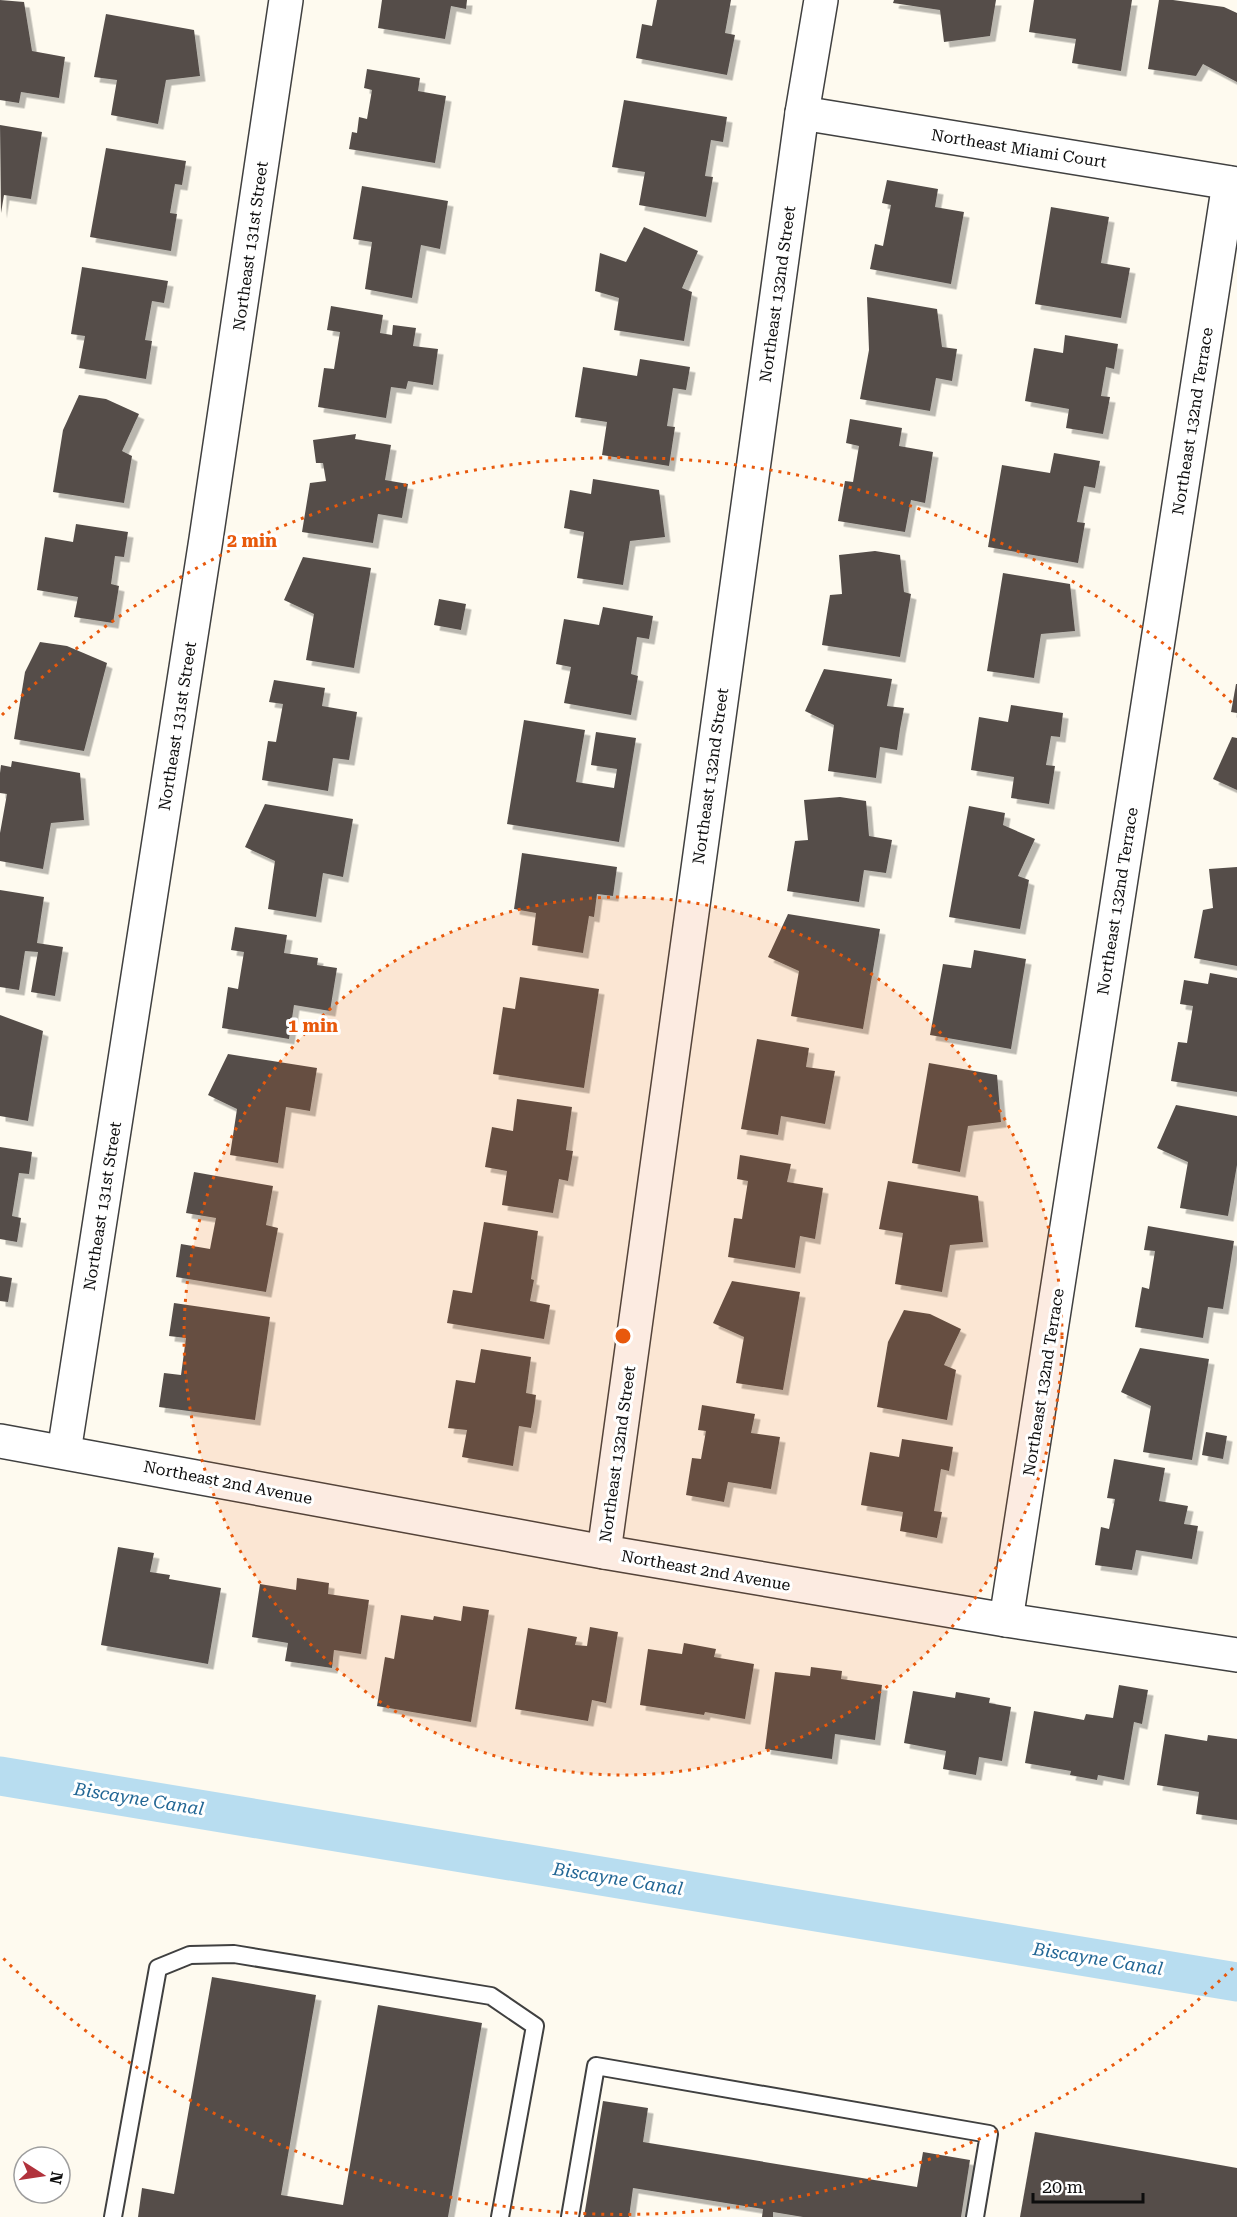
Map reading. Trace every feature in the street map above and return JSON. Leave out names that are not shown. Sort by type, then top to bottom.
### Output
[{"type":"street","name":"Northeast 131st Street","points":[[64,1452],[206,540],[286,0]]},
{"type":"street","name":"Northeast 132nd Street","points":[[604,1552],[802,112],[821,0]]},
{"type":"street","name":"Northeast Miami Court","points":[[802,112],[1233,183]]},
{"type":"street","name":"Northeast 132nd Terrace","points":[[1005,1620],[1233,183]]},
{"type":"street","name":"Northeast 2nd Avenue","points":[[0,1441],[604,1552],[1005,1620],[1237,1655]]},
{"type":"lane","points":[[113,2217],[158,1968],[190,1955],[234,1954],[491,1996],[535,2026],[500,2217]]},
{"type":"lane","points":[[570,2217],[596,2066],[989,2134],[975,2217]]},
{"type":"building","points":[[0,0],[24,2],[32,51],[65,57],[59,98],[21,92],[19,103],[0,100]]},
{"type":"building","points":[[382,0],[467,0],[466,9],[451,6],[445,39],[378,28]]},
{"type":"building","points":[[657,0],[731,0],[725,33],[735,35],[727,75],[636,58],[642,24],[652,26]]},
{"type":"building","points":[[894,0],[996,0],[990,36],[944,42],[940,10],[893,3]]},
{"type":"building","points":[[1034,0],[1132,0],[1121,71],[1072,63],[1076,39],[1029,32]]},
{"type":"building","points":[[1159,0],[1224,7],[1237,13],[1237,82],[1203,64],[1196,76],[1148,69]]},
{"type":"building","points":[[106,14],[194,30],[200,76],[166,80],[158,124],[111,115],[117,80],[94,77]]},
{"type":"building","points":[[367,69],[420,78],[418,91],[446,96],[435,163],[349,149],[352,132],[357,133],[359,117],[367,119],[372,90],[364,88]]},
{"type":"building","points":[[624,100],[727,117],[723,142],[711,140],[705,176],[713,177],[706,217],[639,205],[645,172],[612,167]]},
{"type":"building","points":[[0,125],[42,132],[31,199],[4,195],[1,213]]},
{"type":"building","points":[[106,148],[186,161],[182,185],[175,184],[170,213],[177,214],[171,251],[90,237]]},
{"type":"building","points":[[887,180],[938,189],[935,207],[964,212],[951,284],[870,269],[875,244],[883,246],[891,205],[882,203]]},
{"type":"building","points":[[362,186],[448,201],[440,249],[421,245],[412,298],[365,289],[372,242],[353,239]]},
{"type":"building","points":[[1051,207],[1109,217],[1101,263],[1130,268],[1121,318],[1035,304]]},
{"type":"building","points":[[644,227],[698,251],[682,288],[692,292],[684,341],[614,330],[619,298],[595,291],[600,253],[626,262]]},
{"type":"building","points":[[82,267],[168,281],[164,303],[152,301],[145,340],[152,341],[146,379],[79,368],[85,336],[71,334]]},
{"type":"building","points":[[867,297],[937,309],[942,347],[957,349],[952,381],[936,378],[930,411],[860,399],[869,350]]},
{"type":"building","points":[[331,306],[383,315],[380,333],[392,335],[393,325],[416,328],[413,346],[438,349],[433,385],[408,381],[406,389],[391,387],[386,418],[318,407],[324,368],[334,369],[340,332],[327,330]]},
{"type":"building","points":[[1065,335],[1118,344],[1114,369],[1106,367],[1101,396],[1110,397],[1103,434],[1066,428],[1069,409],[1025,401],[1034,348],[1063,353]]},
{"type":"building","points":[[640,359],[690,367],[686,390],[673,388],[667,426],[675,427],[669,466],[602,455],[607,422],[575,417],[583,367],[637,376]]},
{"type":"building","points":[[79,395],[106,399],[139,414],[122,451],[132,456],[124,503],[53,492],[63,430]]},
{"type":"building","points":[[850,419],[902,428],[899,446],[933,452],[925,503],[911,500],[905,532],[838,521],[845,481],[853,482],[859,446],[846,443]]},
{"type":"building","points":[[356,434],[355,439],[391,445],[385,480],[408,484],[402,518],[378,514],[373,543],[302,532],[310,483],[326,481],[323,463],[316,463],[313,440]]},
{"type":"building","points":[[1054,453],[1100,461],[1095,488],[1084,486],[1077,522],[1085,523],[1078,563],[988,547],[1002,465],[1050,473]]},
{"type":"building","points":[[593,479],[659,490],[665,537],[630,541],[623,585],[577,578],[584,532],[564,528],[570,490],[591,494]]},
{"type":"building","points":[[76,524],[128,532],[124,557],[115,556],[111,584],[119,586],[113,623],[74,617],[78,597],[37,590],[45,537],[73,542]]},
{"type":"building","points":[[875,551],[900,555],[904,592],[911,594],[900,657],[822,645],[830,595],[842,594],[839,555]]},
{"type":"building","points":[[303,557],[371,568],[354,668],[306,660],[314,614],[284,600]]},
{"type":"building","points":[[1003,573],[1070,584],[1075,631],[1041,634],[1034,678],[987,671]]},
{"type":"building","points":[[439,599],[466,604],[461,630],[434,625]]},
{"type":"building","points":[[603,607],[653,616],[649,639],[637,637],[631,674],[638,676],[631,715],[564,703],[571,667],[556,664],[564,619],[599,625]]},
{"type":"building","points":[[40,642],[67,646],[107,663],[84,751],[14,739],[25,672]]},
{"type":"building","points":[[824,669],[892,679],[887,706],[904,708],[897,750],[880,747],[876,778],[828,771],[834,725],[805,711]]},
{"type":"building","points":[[274,680],[325,688],[322,706],[357,712],[349,760],[333,758],[328,791],[262,780],[268,741],[276,742],[283,704],[269,702]]},
{"type":"building","points":[[1237,684],[1237,713],[1231,712]]},
{"type":"building","points":[[1011,705],[1063,713],[1060,737],[1051,736],[1046,765],[1055,766],[1049,804],[1011,798],[1014,777],[971,770],[979,717],[1008,722]]},
{"type":"building","points":[[524,720],[585,730],[576,782],[614,788],[617,769],[591,765],[596,732],[636,738],[619,842],[507,824]]},
{"type":"building","points":[[1232,737],[1237,738],[1237,790],[1213,779]]},
{"type":"building","points":[[12,761],[80,773],[84,820],[51,823],[43,869],[0,861],[0,833],[7,794],[0,793],[0,773],[1,765],[11,767]]},
{"type":"building","points":[[840,797],[866,801],[869,836],[892,840],[886,873],[864,870],[859,902],[787,891],[795,841],[808,840],[804,800]]},
{"type":"building","points":[[265,804],[353,819],[343,877],[323,873],[316,917],[268,909],[275,861],[245,847]]},
{"type":"building","points":[[969,806],[1005,813],[1003,825],[1035,839],[1018,876],[1029,880],[1020,929],[949,917]]},
{"type":"building","points":[[522,853],[617,867],[613,896],[597,894],[594,917],[589,916],[583,953],[532,945],[536,913],[514,909]]},
{"type":"building","points":[[1237,867],[1237,966],[1194,958],[1203,910],[1213,908],[1209,869]]},
{"type":"building","points":[[0,890],[44,897],[37,943],[63,947],[55,996],[31,992],[38,952],[25,951],[19,990],[0,987]]},
{"type":"building","points":[[788,914],[880,929],[863,1029],[791,1016],[799,971],[768,957]]},
{"type":"building","points":[[235,927],[287,935],[284,953],[318,958],[317,965],[337,968],[330,1011],[294,1005],[289,1039],[222,1028],[228,987],[238,989],[244,952],[231,950]]},
{"type":"building","points":[[974,950],[1026,959],[1011,1049],[930,1035],[943,964],[971,968]]},
{"type":"building","points":[[1210,973],[1237,978],[1237,1092],[1171,1081],[1178,1042],[1187,1043],[1193,1006],[1180,1004],[1184,980],[1208,984]]},
{"type":"building","points":[[520,977],[599,989],[584,1088],[493,1074],[503,1007],[515,1009]]},
{"type":"building","points":[[0,1015],[43,1031],[28,1121],[0,1116]]},
{"type":"building","points":[[757,1039],[809,1048],[806,1067],[835,1071],[825,1124],[781,1116],[778,1135],[741,1129]]},
{"type":"building","points":[[228,1054],[317,1068],[310,1111],[286,1107],[278,1163],[230,1155],[237,1109],[208,1095]]},
{"type":"building","points":[[929,1063],[997,1075],[1001,1122],[968,1126],[960,1172],[912,1163]]},
{"type":"building","points":[[517,1099],[572,1107],[566,1150],[573,1151],[568,1181],[559,1179],[553,1213],[502,1205],[507,1171],[485,1167],[492,1127],[513,1131]]},
{"type":"building","points":[[1176,1105],[1237,1116],[1237,1165],[1228,1216],[1180,1208],[1188,1162],[1157,1148]]},
{"type":"building","points":[[0,1147],[32,1152],[29,1174],[19,1173],[12,1216],[21,1218],[17,1242],[0,1239]]},
{"type":"building","points":[[740,1155],[791,1164],[787,1182],[823,1188],[815,1239],[800,1236],[795,1268],[728,1257],[734,1218],[742,1219],[748,1181],[737,1179]]},
{"type":"building","points":[[194,1172],[273,1186],[266,1225],[278,1228],[266,1292],[176,1277],[181,1244],[210,1249],[216,1218],[186,1213]]},
{"type":"building","points":[[888,1181],[978,1196],[983,1242],[950,1245],[942,1292],[895,1284],[903,1233],[879,1229]]},
{"type":"building","points":[[484,1222],[538,1231],[530,1301],[550,1305],[544,1339],[447,1323],[453,1290],[472,1293]]},
{"type":"building","points":[[1148,1226],[1234,1241],[1223,1309],[1208,1307],[1203,1338],[1135,1327],[1142,1287],[1149,1289],[1155,1251],[1144,1250]]},
{"type":"building","points":[[0,1276],[12,1278],[8,1302],[0,1301]]},
{"type":"building","points":[[732,1281],[800,1292],[783,1390],[736,1383],[744,1337],[713,1323]]},
{"type":"building","points":[[174,1303],[270,1317],[255,1420],[159,1407],[164,1373],[181,1375],[186,1338],[169,1336]]},
{"type":"building","points":[[904,1310],[930,1314],[961,1329],[944,1365],[956,1370],[947,1420],[877,1407],[888,1342]]},
{"type":"building","points":[[1140,1348],[1209,1359],[1192,1460],[1143,1452],[1151,1406],[1121,1392]]},
{"type":"building","points":[[481,1349],[531,1357],[526,1393],[536,1395],[534,1411],[531,1428],[519,1426],[513,1466],[462,1457],[467,1430],[448,1428],[456,1380],[475,1383]]},
{"type":"building","points":[[702,1405],[755,1414],[751,1433],[780,1437],[771,1489],[728,1482],[724,1502],[686,1495],[692,1458],[701,1459],[706,1431],[698,1430]]},
{"type":"building","points":[[1206,1432],[1227,1436],[1223,1459],[1202,1455]]},
{"type":"building","points":[[902,1439],[953,1447],[949,1471],[941,1469],[934,1511],[942,1512],[937,1538],[900,1531],[903,1512],[861,1505],[870,1452],[899,1457]]},
{"type":"building","points":[[1114,1459],[1165,1468],[1159,1501],[1188,1506],[1184,1524],[1198,1526],[1192,1559],[1136,1550],[1132,1570],[1095,1565],[1101,1527],[1109,1529],[1115,1499],[1107,1498]]},
{"type":"building","points":[[118,1547],[154,1553],[150,1572],[170,1575],[169,1579],[221,1588],[208,1664],[101,1645]]},
{"type":"building","points":[[297,1578],[329,1583],[328,1594],[369,1600],[361,1654],[334,1650],[332,1668],[285,1661],[288,1643],[252,1637],[260,1584],[296,1590]]},
{"type":"building","points":[[463,1606],[489,1610],[471,1722],[377,1706],[385,1657],[394,1659],[401,1615],[433,1620],[434,1616],[461,1621]]},
{"type":"building","points":[[590,1627],[618,1632],[606,1703],[592,1700],[588,1721],[515,1709],[528,1628],[577,1637],[575,1645],[587,1646]]},
{"type":"building","points":[[684,1643],[716,1649],[714,1657],[754,1664],[745,1719],[640,1705],[648,1649],[682,1654]]},
{"type":"building","points":[[811,1667],[842,1671],[841,1679],[882,1685],[875,1740],[835,1734],[832,1759],[765,1749],[775,1672],[810,1676]]},
{"type":"building","points":[[1119,1685],[1148,1690],[1142,1724],[1134,1722],[1124,1780],[1098,1775],[1097,1780],[1070,1775],[1071,1771],[1025,1763],[1034,1711],[1084,1720],[1086,1714],[1113,1718]]},
{"type":"building","points":[[913,1691],[955,1698],[956,1692],[990,1698],[989,1703],[1011,1707],[1002,1761],[979,1757],[976,1775],[943,1769],[946,1751],[904,1743]]},
{"type":"building","points":[[1165,1734],[1207,1741],[1208,1735],[1237,1739],[1237,1820],[1196,1814],[1199,1792],[1157,1785]]},
{"type":"building","points":[[212,1977],[316,1995],[281,2195],[343,2205],[378,2005],[482,2023],[448,2217],[138,2217],[142,2188],[174,2194]]},
{"type":"building","points":[[603,2101],[648,2108],[643,2142],[917,2187],[923,2152],[970,2160],[961,2217],[803,2217],[773,2212],[773,2217],[762,2217],[763,2209],[633,2188],[629,2217],[584,2217]]},
{"type":"building","points":[[1035,2132],[1237,2168],[1237,2217],[1020,2217]]},
{"type":"waterway","name":"Biscayne Canal","points":[[0,1776],[1237,1982]]}]
